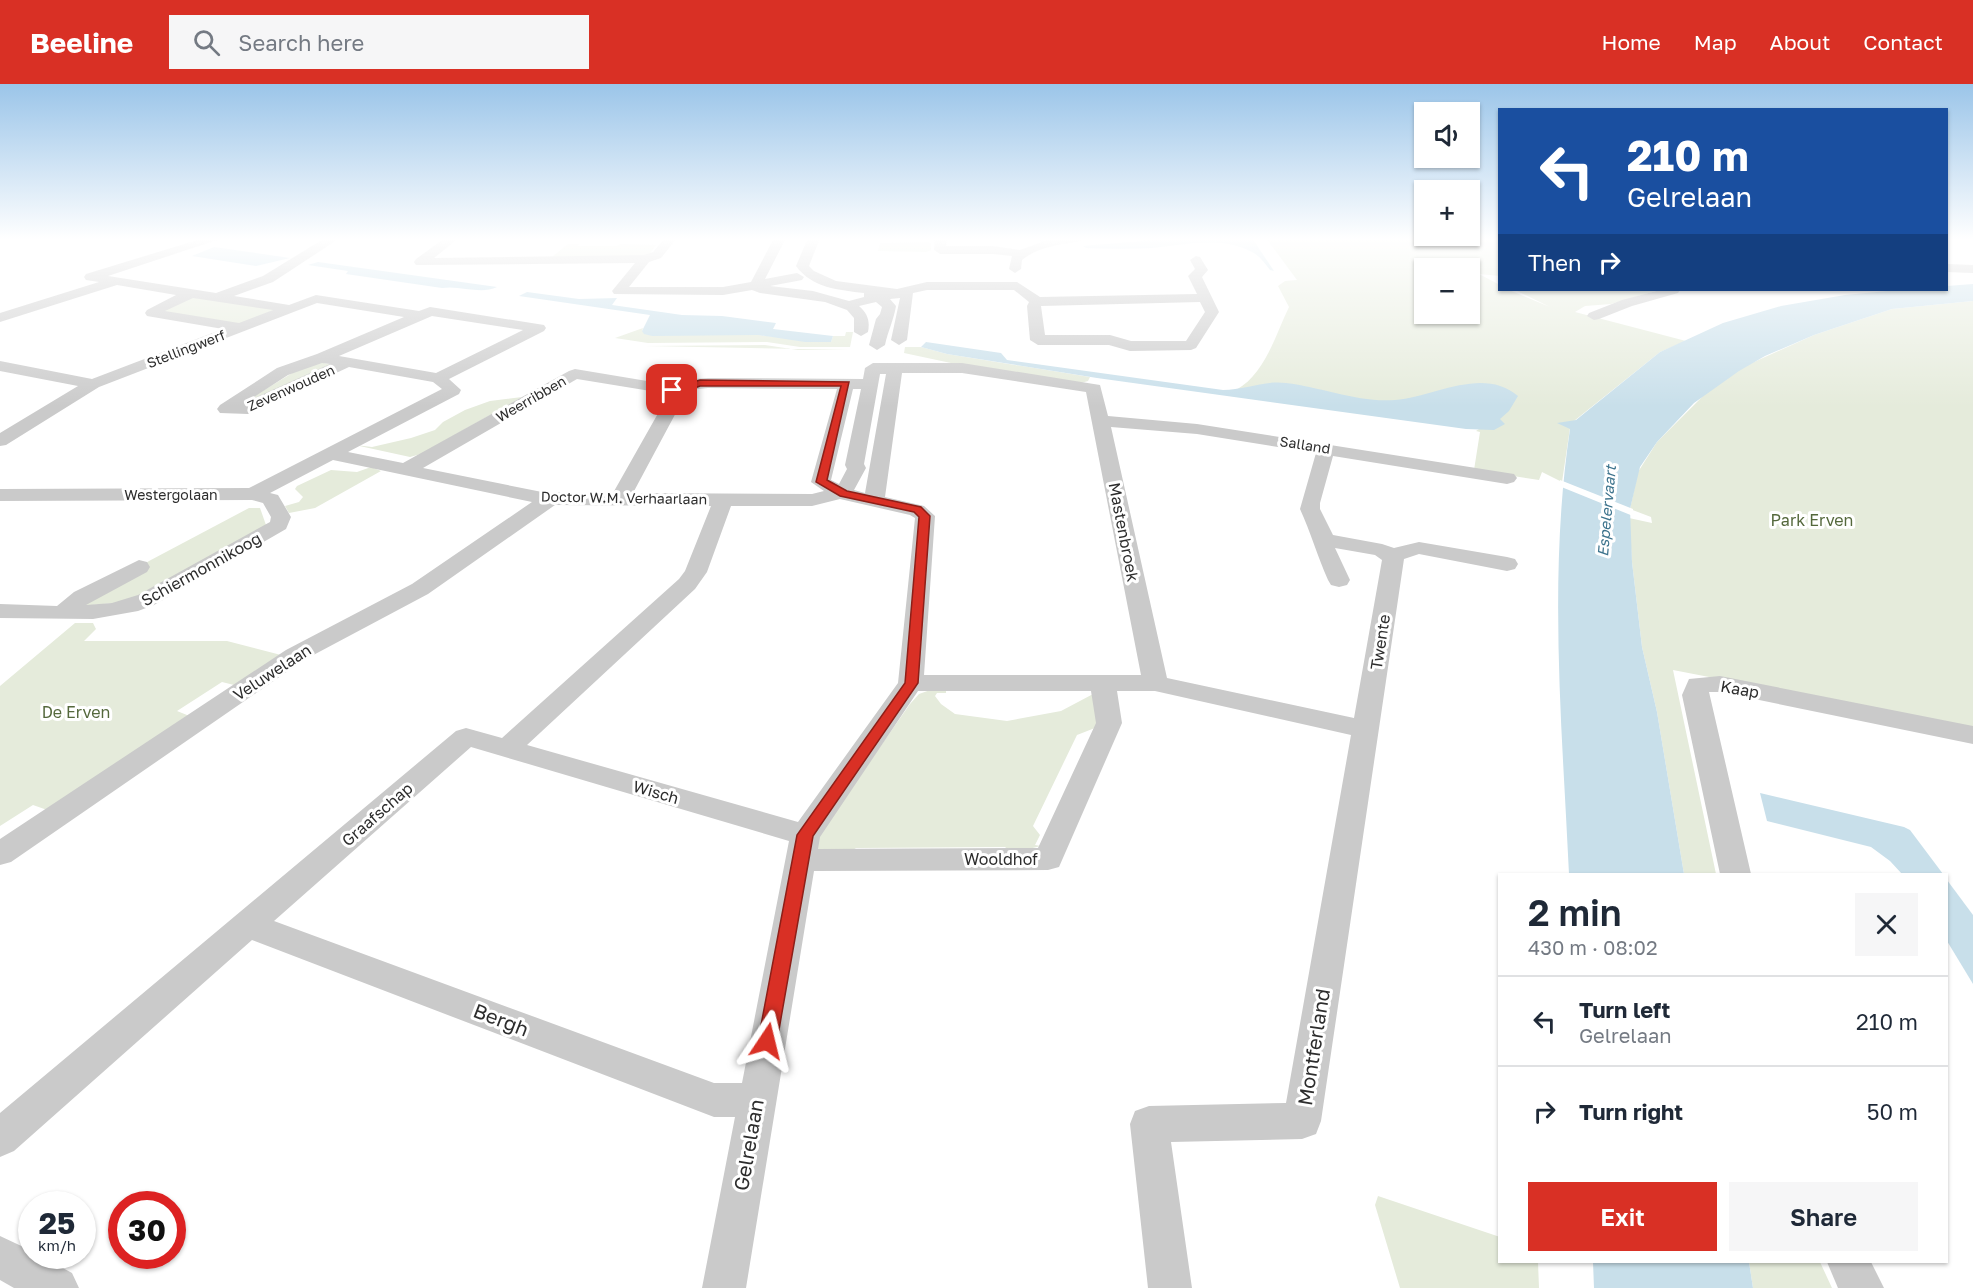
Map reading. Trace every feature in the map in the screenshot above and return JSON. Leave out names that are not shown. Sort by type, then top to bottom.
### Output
[{"type":"street","points":[[0,318],[75,294]]},
{"type":"street","points":[[192,294],[171,301],[152,313],[241,328]]},
{"type":"street","points":[[194,294],[290,309]]},
{"type":"street","points":[[216,297],[224,294]]},
{"type":"street","points":[[716,304],[721,294]]},
{"type":"street","points":[[799,294],[828,298],[848,305],[859,314],[859,328]]},
{"type":"street","points":[[831,294],[863,301],[883,319]]},
{"type":"street","points":[[833,488],[854,480],[857,468],[854,465],[872,372],[868,362],[871,348],[877,345],[883,319],[887,316],[889,306],[879,298],[855,294]]},
{"type":"street","points":[[848,305],[893,294]]},
{"type":"street","points":[[902,338],[907,297],[905,294]]},
{"type":"street","points":[[1028,294],[1037,301],[1205,295],[1212,313],[1191,345],[1130,346],[1105,340],[1038,340],[1034,306],[1037,301]]},
{"type":"street","points":[[1594,316],[1658,294]]},
{"type":"street","name":"Stellingwerf","points":[[0,441],[93,384],[316,299],[420,315]]},
{"type":"street","name":"Stellingwerf","points":[[322,358],[430,311],[539,328],[438,378]]},
{"type":"street","points":[[0,353],[115,376]]},
{"type":"street","name":"Zevenwouden","points":[[348,362],[242,410],[226,410],[273,374],[304,361],[322,358],[348,362],[438,378]]},
{"type":"street","points":[[0,366],[93,384]]},
{"type":"street","name":"Mastenbroek","points":[[673,390],[700,383],[846,384],[872,372],[895,369],[962,368],[1094,388],[1155,683]]},
{"type":"street","points":[[874,501],[895,369]]},
{"type":"street","name":"Weerribben","points":[[406,469],[575,374],[673,390]]},
{"type":"street","points":[[331,454],[453,390],[438,378]]},
{"type":"street","points":[[0,379],[76,395]]},
{"type":"street","points":[[846,384],[821,482],[874,501],[917,510],[925,516],[911,683],[1155,683],[1365,729]]},
{"type":"street","points":[[620,499],[673,390]]},
{"type":"street","name":"Salland","points":[[1101,421],[1125,422],[1176,430],[1197,429],[1508,478]]},
{"type":"street","points":[[1326,449],[1310,503],[1325,540],[1324,547],[1339,580]]},
{"type":"street","name":"Doctor W.M. Verhaarlaan","points":[[331,454],[550,499],[812,500],[833,488]]},
{"type":"street","name":"Westergolaan","points":[[0,495],[253,494],[331,454]]},
{"type":"street","name":"Schiermonnikoog","points":[[0,611],[107,611],[134,606],[276,528],[281,520],[271,499],[253,494]]},
{"type":"street","name":"Veluwelaan","points":[[0,854],[295,655],[420,589],[550,499]]},
{"type":"street","points":[[507,748],[687,584],[696,572],[723,499]]},
{"type":"street","points":[[1325,540],[1382,550],[1390,556],[1419,548],[1507,564]]},
{"type":"street","name":"Twente","points":[[1365,729],[1393,558],[1390,556]]},
{"type":"street","points":[[65,611],[82,597],[139,567]]},
{"type":"street","name":"Gelrelaan","points":[[724,1288],[802,848],[911,683]]},
{"type":"street","name":"Wooldhof","points":[[802,848],[1048,859],[1110,723],[1103,683]]},
{"type":"street","name":"Kaap","points":[[1735,873],[1695,695],[1698,685],[1720,684],[1973,735]]},
{"type":"street","name":"Montferland","points":[[1170,1288],[1149,1124],[1302,1121],[1365,729]]},
{"type":"street","name":"Graafschap","points":[[0,1138],[466,737],[507,748]]},
{"type":"street","name":"Wisch","points":[[507,748],[802,848]]},
{"type":"street","name":"Bergh","points":[[248,925],[714,1100],[757,1100]]},
{"type":"street","points":[[0,1257],[57,1288]]},
{"type":"street","points":[[1849,1263],[1862,1288]]},
{"type":"green space","points":[[1282,294],[1414,294],[1414,324],[1480,324],[1480,294],[1519,294],[1550,307],[1524,294],[1645,294],[1611,304],[1585,306],[1575,312],[1686,341],[1660,352],[1574,421],[1570,428],[1562,482],[1542,472],[1539,480],[1474,470],[1480,432],[1476,431],[1479,429],[1250,388],[1236,390],[1255,374],[1274,342],[1289,307]]},
{"type":"green space","points":[[189,297],[276,309],[241,324],[163,310]]},
{"type":"green space","name":"Park Erven","points":[[1973,301],[1973,728],[1673,670],[1716,873],[1684,873],[1657,712],[1642,647],[1632,562],[1629,518],[1652,523],[1651,517],[1630,509],[1638,472],[1657,442],[1723,376],[1814,335],[1892,309]]},
{"type":"green space","points":[[643,328],[642,331],[758,335],[831,342],[833,336],[845,336],[846,332],[853,332],[850,347],[800,347],[767,342],[648,343],[615,338]]},
{"type":"green space","points":[[765,345],[790,349],[645,346]]},
{"type":"green space","points":[[905,347],[921,347],[947,354],[1090,377],[1088,381],[1081,383],[965,366],[904,353]]},
{"type":"green space","points":[[790,349],[849,350],[798,350]]},
{"type":"green space","points":[[312,361],[335,365],[249,402],[246,401]]},
{"type":"green space","points":[[522,397],[421,454],[410,457],[355,445],[372,447],[411,438],[435,430],[443,422],[465,410],[490,401]]},
{"type":"green space","points":[[371,467],[381,471],[315,508],[289,513],[285,506],[299,502],[303,497],[295,489],[297,486],[331,470],[357,472]]},
{"type":"green space","points":[[249,508],[260,508],[266,525],[136,601],[81,606],[149,561]]},
{"type":"green space","name":"De Erven","points":[[75,623],[93,623],[96,629],[84,641],[227,641],[281,655],[238,686],[222,682],[177,711],[192,717],[50,811],[33,805],[0,826],[0,686]]},
{"type":"green space","points":[[933,689],[946,689],[946,693],[937,693],[935,696],[941,704],[955,714],[1007,721],[1061,711],[1095,693],[1100,726],[1077,735],[1033,826],[1040,835],[1035,845],[1041,846],[1012,853],[1005,847],[856,848],[846,854],[819,850],[818,836],[910,704],[919,694]]},
{"type":"green space","points":[[1378,1196],[1498,1236],[1498,1263],[1538,1263],[1539,1288],[1400,1288],[1375,1205]]},
{"type":"green space","points":[[1749,1263],[1820,1263],[1832,1288],[1753,1288]]},
{"type":"water","points":[[543,294],[579,299],[617,298],[612,305],[682,315],[722,316],[776,323],[773,329],[833,336],[831,342],[805,342],[758,335],[652,336],[642,331],[650,315],[519,296]]},
{"type":"water","name":"Espelervaart","points":[[1973,294],[1973,301],[1892,309],[1814,335],[1765,356],[1739,371],[1694,403],[1657,442],[1640,467],[1630,509],[1632,562],[1642,647],[1657,712],[1684,873],[1569,873],[1560,707],[1558,595],[1563,484],[1570,429],[1557,423],[1576,420],[1660,352],[1723,323],[1781,306],[1845,295]]},
{"type":"water","points":[[926,342],[1001,353],[1007,360],[1223,390],[1278,382],[1354,397],[1395,400],[1474,383],[1504,387],[1518,396],[1509,411],[1500,419],[1505,424],[1494,430],[1466,429],[1097,378],[947,354],[921,347]]},
{"type":"water","points":[[1760,793],[1904,827],[1910,830],[1942,873],[1901,873],[1890,861],[1871,847],[1767,821]]},
{"type":"water","points":[[1948,881],[1973,915],[1973,984],[1948,943]]},
{"type":"water","points":[[1593,1263],[1749,1263],[1753,1288],[1594,1288]]},
{"type":"pier","points":[[1560,480],[1633,509],[1633,516],[1559,486]]},
{"type":"route","points":[[672,390],[679,391],[700,383],[846,384],[821,482],[844,494],[917,510],[925,516],[911,683],[805,835],[767,1041]]}]
